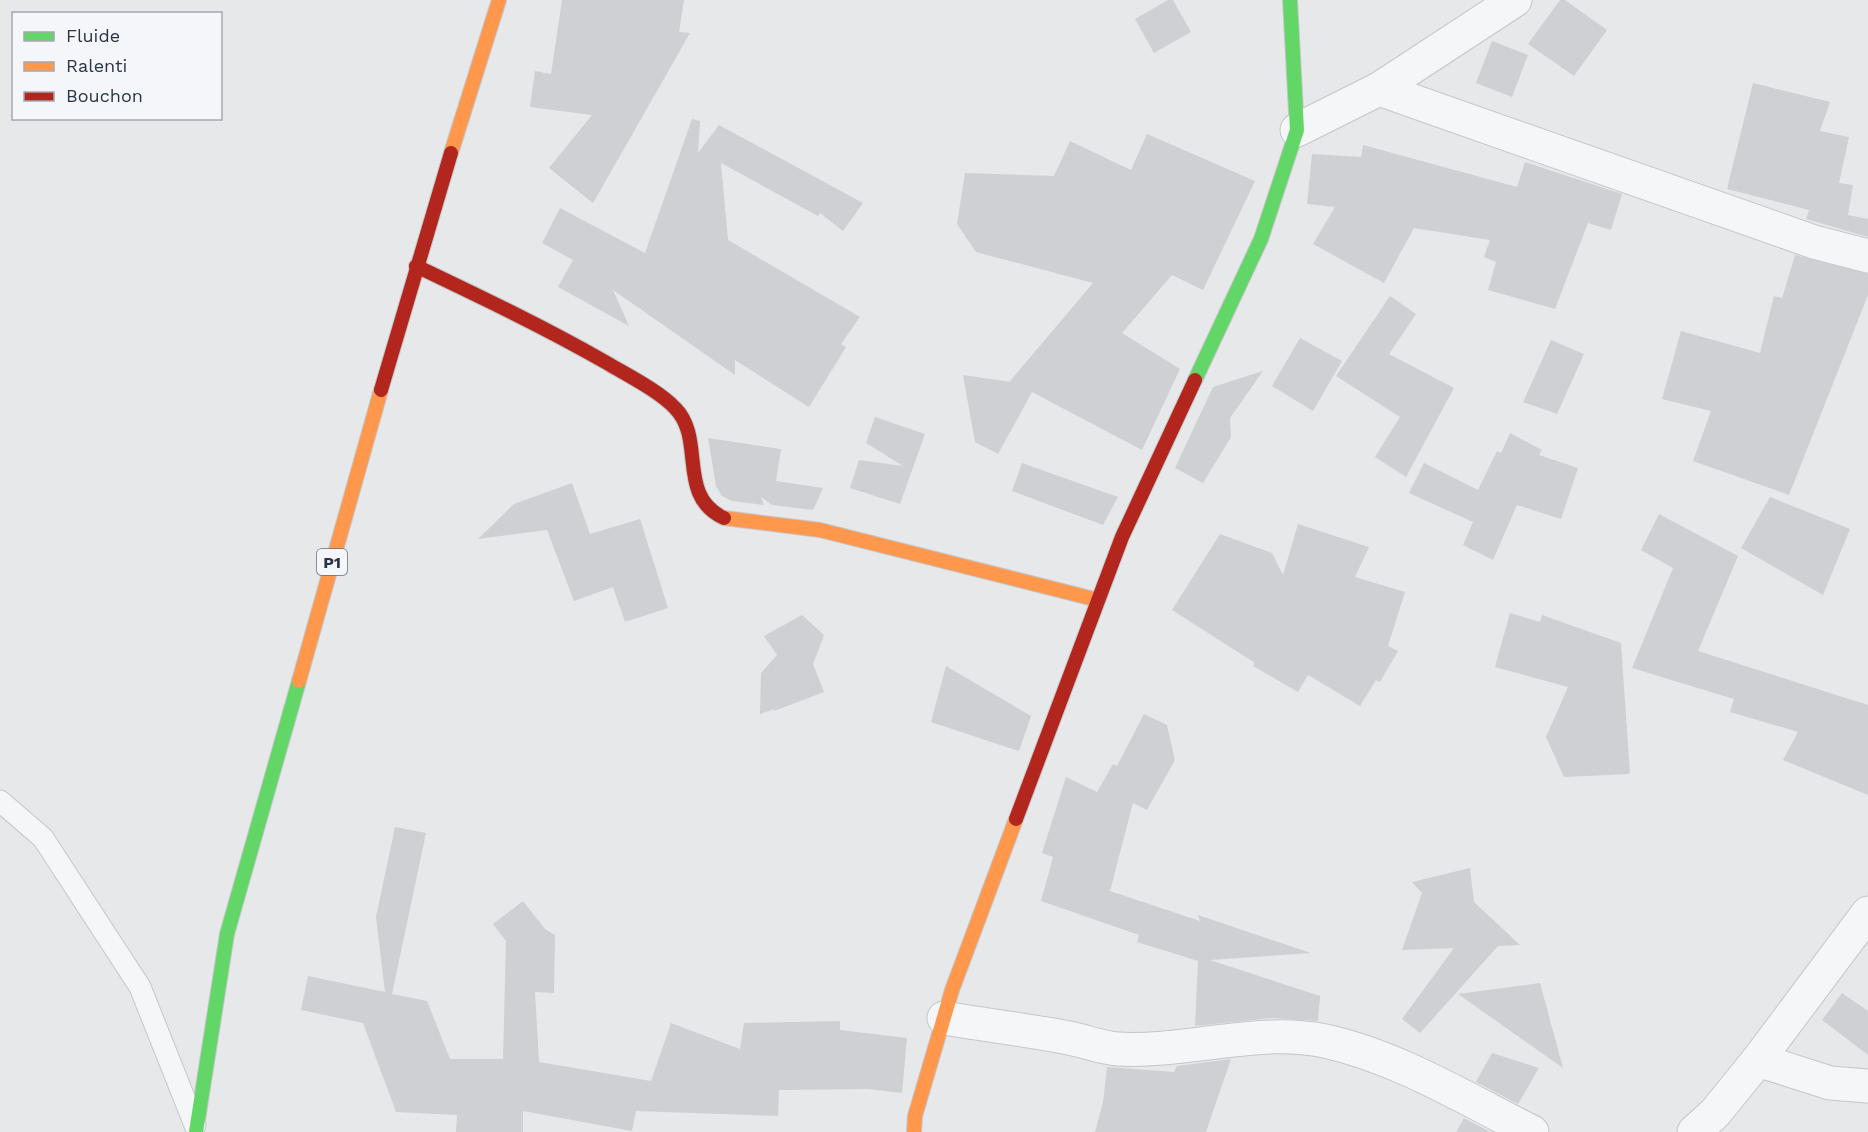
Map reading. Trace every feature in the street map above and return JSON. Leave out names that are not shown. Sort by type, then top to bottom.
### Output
[{"type":"street","name":"P1","points":[[196,1130],[227,934],[416,266],[499,0]]},
{"type":"street","points":[[914,1132],[915,1116],[951,990],[1122,537],[1261,239],[1298,130],[1290,0]]},
{"type":"street","points":[[1298,130],[1379,89],[1515,0]]},
{"type":"street","points":[[1379,89],[1814,242],[1868,256]]},
{"type":"street","points":[[416,266],[540,325],[628,375],[676,408],[687,429],[698,493],[709,511],[727,519],[820,530],[1098,600]]},
{"type":"street","points":[[1694,1132],[1714,1113],[1758,1060],[1868,913]]},
{"type":"street","points":[[944,1018],[1069,1038],[1115,1049],[1161,1049],[1182,1044],[1284,1037],[1324,1041],[1382,1058],[1532,1132]]},
{"type":"street","points":[[1758,1060],[1830,1083],[1868,1086]]},
{"type":"lane","points":[[0,801],[43,838],[140,987],[196,1130]]},
{"type":"building","points":[[562,0],[684,0],[679,32],[690,33],[593,203],[549,168],[592,115],[530,107],[535,71],[551,74]]},
{"type":"building","points":[[1168,0],[1173,0],[1191,32],[1154,53],[1135,19]]},
{"type":"building","points":[[1560,0],[1565,0],[1607,30],[1574,76],[1528,44]]},
{"type":"building","points":[[1492,41],[1528,55],[1512,97],[1476,83]]},
{"type":"building","points":[[1753,83],[1830,102],[1820,131],[1849,137],[1839,183],[1853,185],[1848,215],[1868,219],[1868,237],[1806,219],[1809,210],[1727,189]]},
{"type":"building","points":[[692,119],[700,121],[698,153],[719,125],[863,203],[843,231],[820,213],[818,216],[721,163],[728,240],[860,317],[841,344],[846,347],[809,407],[735,360],[735,375],[613,290],[629,326],[558,287],[573,260],[542,243],[560,208],[645,253]]},
{"type":"building","points":[[1147,134],[1255,181],[1203,290],[1172,275],[1122,333],[1180,369],[1142,450],[1032,392],[998,454],[975,442],[963,375],[1012,382],[1010,381],[1093,283],[976,252],[957,224],[965,173],[1054,176],[1070,141],[1131,170]]},
{"type":"building","points":[[1363,145],[1517,187],[1525,162],[1622,194],[1611,230],[1588,223],[1555,309],[1488,290],[1496,262],[1484,257],[1490,240],[1414,228],[1384,283],[1313,244],[1335,207],[1307,204],[1312,154],[1361,157]]},
{"type":"building","points":[[1795,255],[1868,274],[1868,295],[1789,495],[1693,461],[1711,411],[1662,399],[1681,331],[1760,353],[1774,296],[1782,298]]},
{"type":"building","points":[[1390,296],[1416,314],[1389,354],[1454,388],[1406,477],[1375,457],[1400,417],[1336,376]]},
{"type":"building","points":[[1300,338],[1342,361],[1313,411],[1272,386]]},
{"type":"building","points":[[1551,340],[1584,354],[1557,414],[1523,402]]},
{"type":"building","points":[[1263,371],[1230,418],[1231,437],[1203,483],[1175,468],[1213,387]]},
{"type":"building","points":[[875,417],[925,434],[900,504],[850,488],[859,460],[903,466],[866,443]]},
{"type":"building","points":[[1510,433],[1542,450],[1539,455],[1578,468],[1561,519],[1517,505],[1493,560],[1463,545],[1473,522],[1409,493],[1424,463],[1478,490],[1497,451],[1501,453]]},
{"type":"building","points":[[708,438],[781,449],[776,481],[823,488],[813,510],[772,505],[761,497],[764,505],[732,501],[722,496],[716,486]]},
{"type":"building","points":[[1022,463],[1118,497],[1103,525],[1012,491]]},
{"type":"building","points":[[572,483],[590,534],[640,519],[668,608],[625,622],[613,587],[574,601],[547,530],[478,539],[514,504]]},
{"type":"building","points":[[1770,497],[1850,529],[1823,595],[1741,548]]},
{"type":"building","points":[[1659,514],[1738,556],[1698,651],[1868,705],[1868,795],[1783,760],[1798,732],[1730,712],[1734,699],[1632,668],[1673,568],[1641,550]]},
{"type":"building","points":[[1298,524],[1369,547],[1355,577],[1405,592],[1388,646],[1398,651],[1380,682],[1376,680],[1360,706],[1308,675],[1298,692],[1253,666],[1255,663],[1172,610],[1220,534],[1272,553],[1283,575]]},
{"type":"building","points":[[1510,613],[1540,622],[1542,615],[1621,643],[1630,774],[1564,777],[1546,737],[1568,687],[1495,667]]},
{"type":"building","points":[[802,615],[824,635],[813,664],[824,692],[760,714],[761,673],[777,655],[764,636]]},
{"type":"building","points":[[946,666],[1031,716],[1019,751],[931,722]]},
{"type":"building","points":[[1144,714],[1167,725],[1175,760],[1147,810],[1133,803],[1110,891],[1200,921],[1198,915],[1311,953],[1210,960],[1320,996],[1318,1021],[1272,1018],[1195,1026],[1198,961],[1137,942],[1139,935],[1041,901],[1053,857],[1042,853],[1066,777],[1097,792],[1113,764],[1117,766]]},
{"type":"building","points":[[395,827],[426,833],[392,994],[427,1001],[450,1059],[503,1059],[506,941],[493,924],[523,901],[545,929],[555,935],[554,993],[535,992],[539,1062],[651,1081],[671,1023],[740,1049],[744,1023],[840,1021],[840,1030],[907,1038],[902,1093],[868,1089],[779,1090],[778,1116],[636,1111],[632,1131],[523,1111],[523,1132],[456,1132],[457,1115],[396,1112],[363,1023],[301,1010],[308,976],[385,992],[376,917]]},
{"type":"building","points":[[1470,868],[1474,902],[1520,945],[1498,946],[1420,1033],[1402,1019],[1454,948],[1402,950],[1422,893],[1412,882]]},
{"type":"building","points":[[1540,983],[1563,1068],[1458,994]]},
{"type":"building","points":[[1842,993],[1868,1011],[1868,1055],[1822,1020]]},
{"type":"building","points":[[1492,1053],[1539,1068],[1518,1104],[1476,1082]]},
{"type":"building","points":[[1231,1059],[1206,1132],[1095,1132],[1103,1102],[1107,1067],[1174,1072],[1177,1066]]},
{"type":"building","points":[[1464,1118],[1473,1123],[1491,1132],[1456,1132]]},
{"type":"traffic: fast","points":[[1195,380],[1261,239],[1297,130],[1290,0]]},
{"type":"traffic: fast","points":[[196,1132],[227,934],[299,681]]},
{"type":"traffic: slow","points":[[451,153],[499,0]]},
{"type":"traffic: slow","points":[[299,681],[381,390]]},
{"type":"traffic: slow","points":[[724,518],[820,530],[1098,600]]},
{"type":"traffic: slow","points":[[914,1132],[915,1116],[952,990],[1016,819]]},
{"type":"traffic: jam","points":[[381,390],[451,153]]},
{"type":"traffic: jam","points":[[416,266],[560,337],[660,395],[675,408],[684,421],[689,435],[700,496],[709,508],[724,518]]},
{"type":"traffic: jam","points":[[1016,819],[1122,537],[1195,380]]}]
